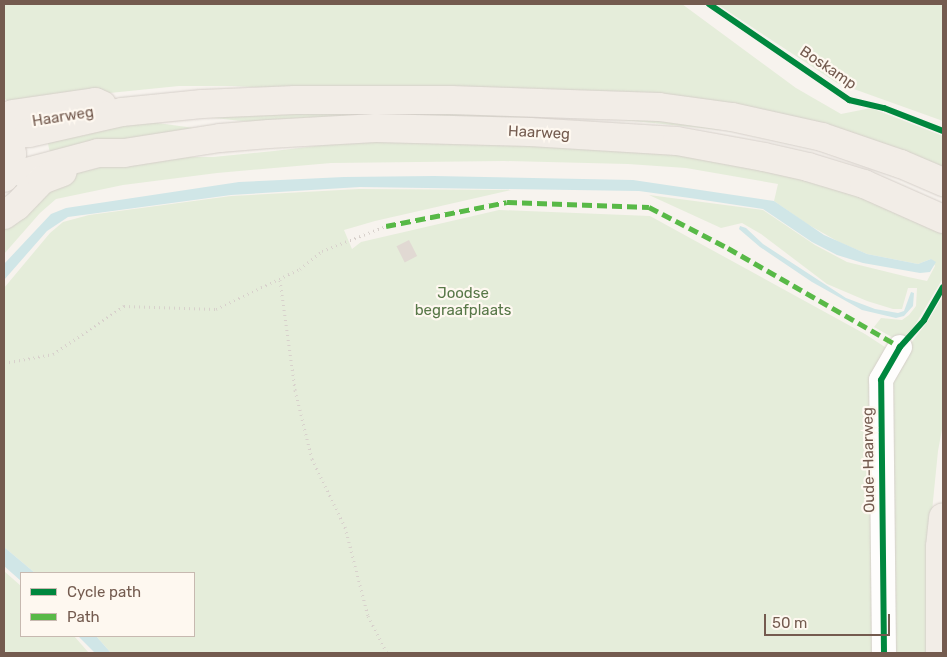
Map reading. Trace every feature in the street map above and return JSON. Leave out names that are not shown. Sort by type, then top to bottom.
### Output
[{"type":"main road","name":"Haarweg","points":[[10,125],[202,104],[295,100],[451,100],[659,107],[732,117],[822,137],[901,164],[943,182]]},
{"type":"main road","points":[[10,125],[26,160],[15,185]]},
{"type":"main road","name":"Haarweg","points":[[4,215],[17,206],[15,185],[42,180],[124,153],[220,138],[376,128],[530,132],[677,141],[808,166],[864,184],[943,219]]},
{"type":"main road","points":[[940,653],[940,547],[943,516]]},
{"type":"street","name":"Oude-Haarweg","points":[[884,653],[880,380],[900,348]]},
{"type":"path","points":[[4,362],[53,354],[124,306],[216,309],[300,270],[322,251],[386,226]]},
{"type":"path","points":[[280,280],[295,390],[312,459],[345,527],[368,616],[387,653]]},
{"type":"green space","points":[[4,4],[682,4],[796,88],[841,114],[871,108],[943,136],[943,168],[789,117],[232,86],[179,86],[10,103],[4,98]]},
{"type":"green space","points":[[717,4],[943,4],[943,121],[837,83]]},
{"type":"green space","points":[[252,112],[367,114],[370,112],[629,117],[720,127],[720,130],[624,120],[562,117],[369,117],[251,122],[196,116]]},
{"type":"green space","points":[[143,121],[194,128],[51,158],[46,134]]},
{"type":"green space","points":[[365,140],[653,149],[820,181],[943,230],[943,278],[915,325],[902,341],[897,340],[874,327],[881,318],[902,320],[909,315],[916,306],[917,288],[908,288],[902,309],[893,309],[867,301],[827,284],[761,234],[742,223],[721,228],[649,195],[763,210],[815,245],[847,262],[908,277],[927,281],[935,266],[931,259],[918,264],[867,254],[839,242],[807,224],[774,201],[778,184],[686,168],[628,164],[504,161],[331,163],[217,173],[123,185],[56,199],[40,213],[4,254],[4,222],[57,179],[105,166],[187,157],[213,157],[274,151]]},
{"type":"green space","name":"Joodse begraafplaats","points":[[359,189],[511,190],[375,221],[344,230],[352,249],[361,242],[499,210],[650,216],[865,334],[888,349],[874,653],[111,653],[97,637],[195,637],[195,572],[34,572],[4,547],[4,288],[50,233],[63,222],[89,215],[231,196]]},
{"type":"green space","points":[[943,296],[943,424],[938,451],[930,531],[928,653],[889,653],[886,394],[908,347],[928,321]]},
{"type":"green space","points":[[4,571],[20,585],[20,637],[75,637],[89,653],[4,653]]},
{"type":"shaded area","points":[[434,176],[633,180],[774,201],[824,235],[867,254],[918,264],[931,259],[936,262],[930,272],[920,273],[863,263],[837,255],[812,242],[763,209],[639,191],[360,187],[231,195],[68,217],[47,231],[4,280],[4,264],[51,214],[66,208],[239,182],[344,177]]},
{"type":"shaded area","points":[[740,226],[746,228],[763,244],[846,298],[875,309],[898,313],[904,311],[911,292],[914,293],[913,306],[904,316],[896,318],[862,310],[812,282],[760,247],[739,229]]},
{"type":"shaded area","points":[[4,547],[34,572],[20,572],[20,580],[4,566]]},
{"type":"shaded area","points":[[79,637],[97,637],[111,653],[95,653]]},
{"type":"building","points":[[409,240],[417,256],[405,262],[397,246]]},
{"type":"marked path","points":[[386,226],[507,202],[649,207],[728,248],[900,347]]},
{"type":"cycle path","name":"Boskamp","points":[[709,4],[849,100],[884,108],[943,131]]},
{"type":"cycle path","points":[[884,653],[881,380],[900,347],[924,320],[943,287]]}]
